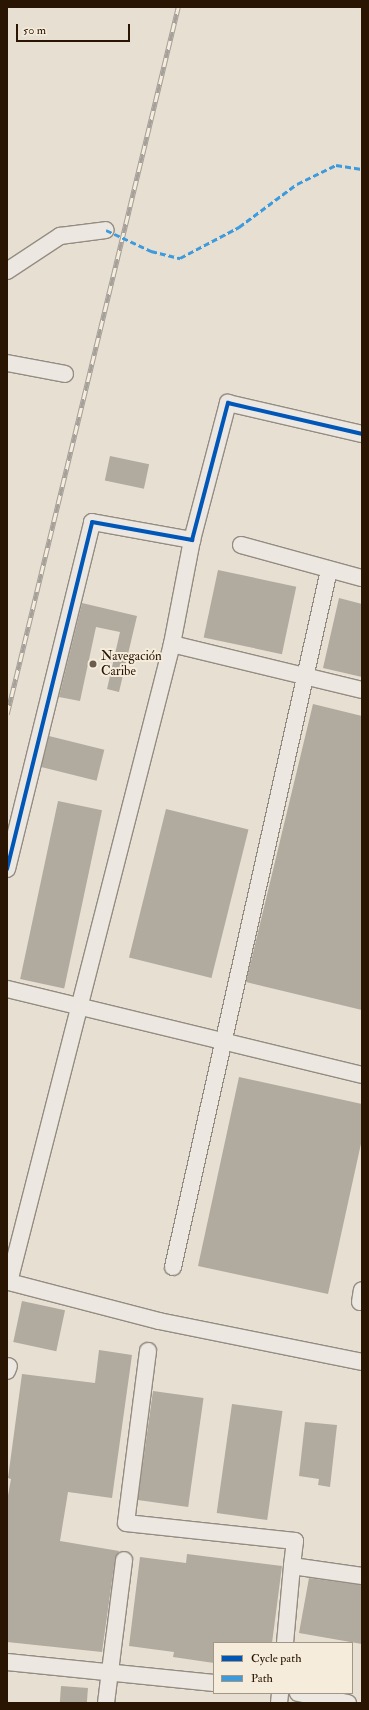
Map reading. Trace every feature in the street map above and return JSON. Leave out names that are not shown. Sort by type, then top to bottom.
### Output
[{"type":"street","points":[[7,271],[60,236],[106,230]]},
{"type":"street","points":[[7,363],[66,374]]},
{"type":"street","points":[[362,434],[228,402],[192,540],[172,644],[8,1282],[159,1321],[362,1362]]},
{"type":"street","points":[[7,869],[92,522],[192,540]]},
{"type":"street","points":[[241,545],[328,570],[362,578]]},
{"type":"street","points":[[173,1267],[226,1040],[328,570]]},
{"type":"street","points":[[172,644],[362,690]]},
{"type":"street","points":[[7,989],[226,1040],[362,1075]]},
{"type":"street","points":[[148,1351],[126,1523],[295,1541],[285,1642]]},
{"type":"street","points":[[106,1703],[124,1560]]},
{"type":"street","points":[[292,1566],[362,1576]]},
{"type":"street","points":[[7,1662],[213,1683]]},
{"type":"street","points":[[303,1694],[347,1703]]},
{"type":"building","points":[[110,456],[149,464],[144,489],[105,480]]},
{"type":"building","points":[[218,570],[296,587],[282,654],[204,637]]},
{"type":"building","points":[[339,598],[362,604],[362,677],[323,668]]},
{"type":"building","points":[[82,603],[137,616],[119,692],[107,689],[120,632],[96,627],[80,701],[59,697]]},
{"type":"building","points":[[313,704],[362,716],[362,1010],[246,982]]},
{"type":"building","points":[[49,736],[104,750],[97,781],[41,767]]},
{"type":"building","points":[[58,801],[102,810],[64,988],[20,979]]},
{"type":"building","points":[[166,809],[248,830],[211,978],[129,957]]},
{"type":"building","points":[[239,1077],[362,1104],[362,1139],[328,1294],[198,1266]]},
{"type":"building","points":[[22,1301],[65,1310],[56,1351],[13,1342]]},
{"type":"building","points":[[99,1350],[132,1355],[112,1498],[68,1492],[60,1541],[119,1551],[115,1559],[102,1652],[7,1642],[7,1501],[11,1479],[8,1478],[22,1374],[95,1383]]},
{"type":"building","points":[[153,1391],[204,1398],[188,1507],[138,1500]]},
{"type":"building","points":[[232,1404],[283,1411],[267,1520],[217,1513]]},
{"type":"building","points":[[305,1422],[337,1425],[330,1487],[318,1485],[319,1479],[299,1476]]},
{"type":"building","points":[[187,1554],[282,1566],[272,1642],[213,1642],[213,1663],[173,1657],[174,1652],[129,1646],[140,1557],[186,1563]]},
{"type":"building","points":[[309,1578],[362,1585],[362,1644],[299,1633]]},
{"type":"building","points":[[61,1686],[88,1688],[87,1703],[60,1703]]},
{"type":"railway","points":[[7,714],[178,7]]},
{"type":"marked path","points":[[106,230],[151,251],[180,258],[239,227],[297,184],[336,165],[362,169]]},
{"type":"cycle path","points":[[7,869],[92,522],[192,540],[228,403],[362,434]]},
{"type":"place","name":"Navegación Caribe","points":[[93,664]]}]
